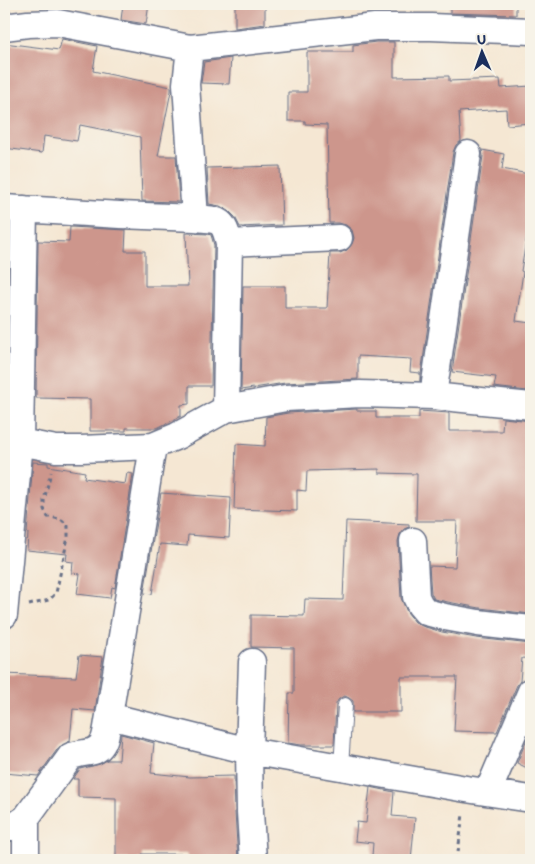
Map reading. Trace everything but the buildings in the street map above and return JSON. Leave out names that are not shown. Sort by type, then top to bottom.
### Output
[{"type":"street","points":[[4,27],[58,23],[190,48],[375,27],[440,27],[531,31]]},
{"type":"street","points":[[190,48],[186,84],[195,218]]},
{"type":"street","points":[[433,396],[468,154]]},
{"type":"street","points":[[4,613],[12,441],[14,208],[214,219],[220,222],[226,229],[229,242],[226,409]]},
{"type":"street","points":[[229,242],[339,238]]},
{"type":"street","points":[[12,441],[56,449],[153,446],[177,436],[226,409],[286,398],[360,394],[433,396],[531,406]]},
{"type":"street","points":[[26,860],[15,823],[71,756],[91,752],[103,745],[153,446]]},
{"type":"street","points":[[414,541],[416,597],[426,612],[478,624],[531,630]]},
{"type":"street","points":[[252,662],[249,751],[253,860]]},
{"type":"street","points":[[477,790],[531,691]]},
{"type":"street","points":[[109,716],[249,751],[531,799]]},
{"type":"lane","points":[[341,767],[345,705]]},
{"type":"path","points":[[4,613],[49,600],[56,592],[68,537],[68,526],[61,519],[48,517],[44,509],[44,500],[56,449]]},
{"type":"path","points":[[457,860],[477,790]]}]
